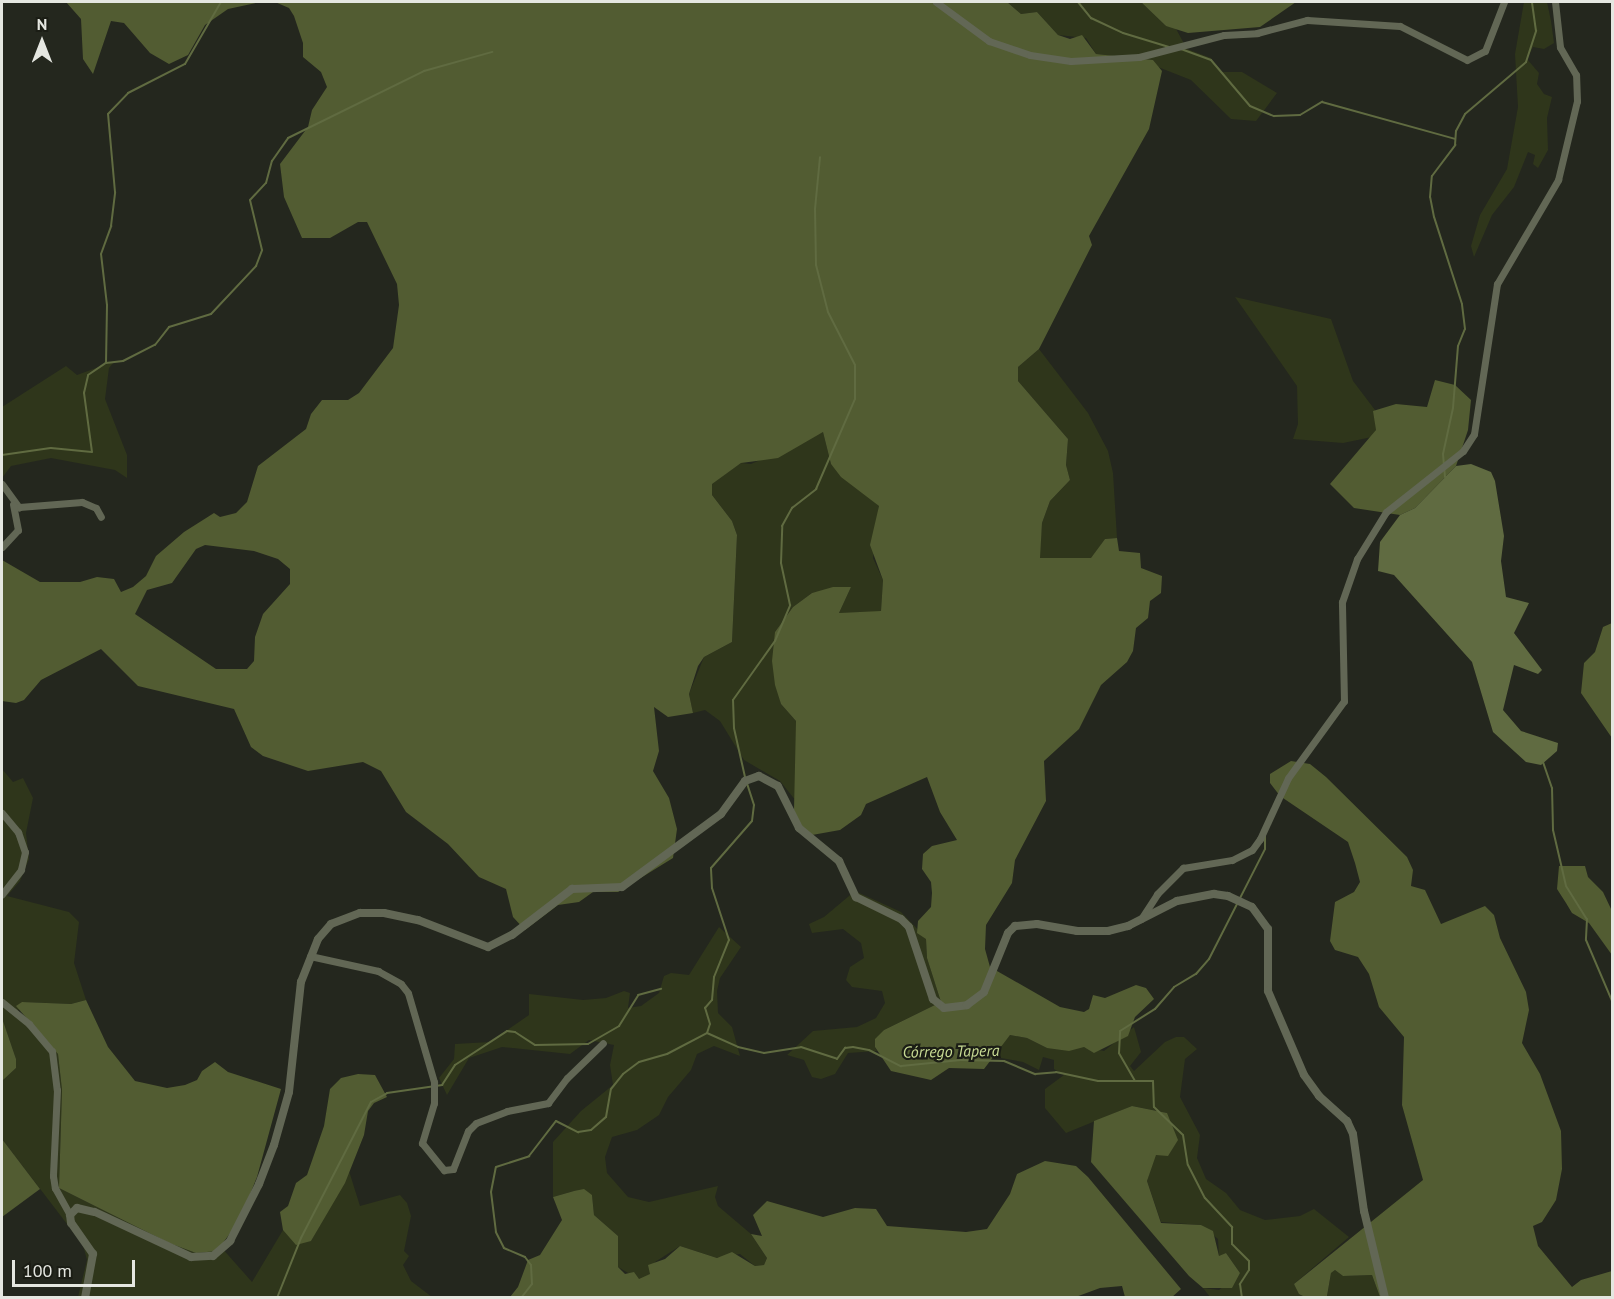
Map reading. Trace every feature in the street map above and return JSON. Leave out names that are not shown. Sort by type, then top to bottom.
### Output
[{"type":"street","points":[[936,2],[989,41],[1030,55],[1071,61],[1139,57],[1224,35],[1257,33],[1307,21],[1400,26],[1467,60],[1485,51],[1504,2]]},
{"type":"street","points":[[1141,919],[1157,894],[1183,868],[1232,860],[1252,850],[1260,839],[1288,778],[1344,701],[1342,602],[1357,559],[1386,512],[1463,452],[1473,434],[1497,285],[1558,180],[1577,100],[1576,75],[1560,47],[1555,2]]},
{"type":"street","points":[[2,484],[18,516],[18,530],[2,547]]},
{"type":"street","points":[[12,501],[26,509],[82,502],[96,507],[101,517]]},
{"type":"street","points":[[70,1215],[84,1208],[191,1257],[213,1256],[230,1241],[259,1184],[287,1101],[299,990],[310,956],[332,924],[360,913],[384,913],[418,920],[489,947],[512,935],[572,889],[611,888],[630,882],[721,814],[745,781],[759,776],[778,786],[799,828],[839,861],[856,897],[901,919],[909,927],[933,999],[941,1007],[967,1005],[984,992],[1008,933],[1015,926],[1037,924],[1093,932],[1119,929],[1177,901],[1214,894],[1242,901],[1265,923],[1269,936],[1266,984],[1276,1013],[1310,1086],[1337,1109],[1353,1134],[1364,1211],[1385,1298]]},
{"type":"street","points":[[2,813],[18,832],[25,852],[21,870],[2,894]]},
{"type":"street","points":[[310,956],[378,971],[402,984],[408,993],[434,1082],[434,1103],[422,1143],[444,1170],[453,1169],[468,1131],[476,1123],[507,1111],[548,1103],[567,1078],[603,1043]]},
{"type":"street","points":[[2,1002],[29,1024],[52,1051],[57,1090],[53,1176],[55,1188],[70,1215],[71,1223],[93,1254],[85,1298]]},
{"type":"shaded area","points":[[66,2],[260,2],[228,9],[205,25],[188,55],[169,64],[150,53],[124,23],[111,21],[93,74],[83,59],[81,19]]},
{"type":"shaded area","points":[[275,2],[1007,2],[1021,14],[1037,12],[1058,35],[1070,39],[1082,35],[1096,54],[1153,60],[1162,71],[1149,129],[1089,236],[1092,245],[1039,349],[1018,367],[1018,381],[1068,439],[1066,465],[1070,480],[1050,501],[1042,523],[1040,558],[1091,558],[1105,539],[1117,538],[1119,551],[1140,553],[1141,568],[1162,576],[1161,593],[1150,601],[1148,618],[1136,628],[1133,651],[1127,662],[1101,685],[1079,729],[1044,761],[1046,801],[1015,860],[1012,883],[986,925],[985,949],[990,967],[1060,1007],[1084,1012],[1089,1009],[1093,995],[1105,998],[1136,985],[1146,988],[1154,999],[1135,1017],[1128,1036],[1094,1053],[1084,1047],[1069,1051],[1047,1048],[1027,1038],[1010,1035],[984,1069],[949,1068],[931,1080],[891,1071],[875,1047],[875,1039],[884,1030],[941,1002],[927,958],[926,939],[917,933],[918,921],[931,907],[931,882],[922,869],[923,854],[932,846],[957,840],[940,812],[927,777],[866,804],[861,815],[840,830],[812,835],[799,824],[794,810],[796,721],[781,704],[775,685],[772,661],[775,632],[793,607],[812,593],[833,587],[851,587],[839,613],[881,611],[883,580],[870,545],[879,506],[841,477],[831,464],[823,432],[778,458],[741,463],[712,484],[712,495],[732,521],[737,535],[732,642],[704,657],[698,666],[689,694],[693,713],[668,717],[654,707],[659,751],[653,771],[669,798],[677,829],[673,858],[618,892],[593,892],[579,902],[558,905],[525,930],[513,917],[506,889],[479,877],[448,844],[406,812],[381,771],[363,762],[308,771],[263,756],[251,747],[234,709],[138,686],[101,649],[41,680],[24,700],[16,703],[2,701],[2,560],[40,582],[80,582],[97,577],[114,579],[121,592],[133,587],[146,576],[156,556],[184,532],[214,513],[220,517],[236,513],[247,502],[258,466],[306,429],[311,414],[322,400],[348,400],[359,393],[393,348],[399,305],[397,284],[367,222],[358,222],[330,238],[302,238],[284,197],[280,164],[308,127],[312,110],[327,87],[321,72],[303,57],[303,43],[289,8]],"holes":[[[205,545],[254,551],[278,559],[290,569],[290,584],[263,614],[255,637],[254,661],[247,669],[216,669],[135,614],[147,590],[172,583],[196,549]]]},
{"type":"shaded area","points":[[1007,2],[1141,2],[1166,26],[1175,27],[1187,49],[1211,58],[1220,72],[1242,72],[1277,93],[1256,121],[1231,119],[1191,80],[1158,67],[1153,60],[1096,54],[1086,38],[1058,35],[1037,12],[1021,14]]},
{"type":"shaded area","points":[[1141,2],[1296,2],[1260,27],[1188,33],[1166,26]]},
{"type":"shaded area","points":[[1524,2],[1547,2],[1551,21],[1554,43],[1544,49],[1533,47],[1527,59],[1539,73],[1537,84],[1544,94],[1552,97],[1547,118],[1548,150],[1538,168],[1533,164],[1535,155],[1528,152],[1514,187],[1492,215],[1474,257],[1471,246],[1480,215],[1507,169],[1518,107],[1515,54]]},
{"type":"shaded area","points":[[1235,297],[1331,319],[1353,381],[1375,410],[1376,430],[1372,437],[1343,443],[1293,439],[1298,424],[1297,386]]},
{"type":"shaded area","points":[[1039,349],[1088,413],[1108,451],[1113,473],[1117,538],[1105,539],[1092,558],[1039,558],[1042,523],[1050,501],[1070,480],[1066,465],[1068,439],[1018,381],[1018,367]]},
{"type":"shaded area","points":[[115,361],[109,368],[105,399],[127,455],[127,478],[115,470],[51,458],[11,466],[2,478],[2,407],[66,366],[77,375]]},
{"type":"shaded area","points":[[1435,380],[1455,385],[1471,400],[1468,430],[1456,466],[1415,508],[1400,515],[1354,508],[1330,484],[1376,430],[1373,411],[1396,404],[1427,407]]},
{"type":"shaded area","points":[[823,432],[831,464],[879,506],[873,558],[883,580],[881,612],[839,613],[851,587],[812,593],[793,607],[775,632],[781,704],[796,721],[796,801],[780,781],[744,760],[720,721],[705,710],[693,713],[689,694],[704,657],[732,642],[737,535],[732,521],[712,495],[712,483],[741,463],[751,464]]},
{"type":"shaded area","points":[[1471,464],[1491,472],[1495,481],[1504,536],[1501,561],[1506,597],[1529,603],[1514,633],[1542,670],[1538,674],[1514,665],[1503,710],[1521,731],[1558,743],[1557,751],[1541,765],[1526,762],[1493,732],[1472,662],[1394,575],[1378,571],[1380,542],[1400,515],[1415,508],[1456,466]]},
{"type":"shaded area","points":[[1612,623],[1612,738],[1581,693],[1584,663],[1595,652],[1603,627]]},
{"type":"shaded area","points":[[1291,761],[1310,764],[1326,777],[1407,857],[1413,870],[1411,886],[1425,890],[1441,924],[1485,906],[1494,915],[1500,938],[1526,992],[1529,1010],[1522,1043],[1540,1074],[1561,1131],[1562,1169],[1556,1200],[1542,1222],[1533,1226],[1538,1246],[1572,1287],[1581,1280],[1612,1271],[1612,1297],[1380,1297],[1372,1275],[1343,1276],[1335,1270],[1331,1273],[1327,1296],[1305,1297],[1299,1294],[1294,1284],[1423,1180],[1402,1105],[1404,1037],[1379,1007],[1369,974],[1358,957],[1335,950],[1330,941],[1335,902],[1354,892],[1360,882],[1355,863],[1348,842],[1280,796],[1270,783],[1270,774]]},
{"type":"shaded area","points":[[2,769],[13,782],[23,778],[33,798],[26,833],[29,859],[20,881],[7,896],[69,912],[79,922],[74,963],[86,1000],[71,1004],[22,1002],[18,1011],[45,1034],[58,1054],[62,1090],[59,1188],[169,1243],[196,1253],[221,1247],[252,1282],[283,1230],[311,1241],[349,1171],[360,1206],[400,1195],[407,1203],[411,1216],[404,1251],[409,1256],[403,1265],[411,1281],[432,1297],[78,1297],[87,1260],[83,1245],[2,1139],[2,1081],[16,1068],[16,1059],[2,1018]]},
{"type":"shaded area","points":[[1559,866],[1585,866],[1588,877],[1603,892],[1612,911],[1612,955],[1589,923],[1572,913],[1557,889]]},
{"type":"shaded area","points":[[855,891],[901,912],[926,938],[927,958],[941,1002],[884,1030],[875,1047],[877,1051],[848,1053],[835,1074],[821,1079],[812,1077],[804,1060],[787,1055],[813,1031],[857,1027],[876,1018],[885,1003],[882,991],[852,987],[846,980],[850,967],[864,958],[861,943],[843,929],[812,933],[809,924],[824,917]]},
{"type":"shaded area","points":[[719,927],[741,947],[720,978],[717,991],[718,1013],[732,1027],[740,1056],[714,1046],[697,1054],[691,1070],[668,1097],[659,1115],[637,1130],[612,1137],[605,1157],[607,1173],[628,1197],[649,1202],[718,1186],[715,1197],[718,1206],[751,1234],[767,1258],[764,1265],[755,1266],[740,1254],[717,1258],[680,1246],[655,1262],[651,1274],[640,1280],[618,1267],[618,1236],[594,1215],[592,1195],[574,1191],[553,1197],[553,1142],[581,1111],[613,1085],[610,1065],[614,1045],[589,1040],[570,1054],[502,1047],[469,1058],[447,1095],[439,1078],[454,1059],[455,1044],[490,1042],[529,1015],[529,994],[583,1000],[606,998],[624,991],[630,993],[628,1008],[641,1006],[659,993],[664,976],[671,973],[689,975]]},
{"type":"shaded area","points":[[86,1000],[108,1047],[135,1081],[167,1088],[185,1085],[197,1080],[202,1071],[215,1062],[228,1072],[281,1089],[257,1177],[239,1221],[217,1251],[196,1253],[169,1243],[59,1188],[62,1090],[58,1054],[16,1006],[22,1002],[71,1004]]},
{"type":"shaded area","points":[[2,1018],[16,1059],[16,1068],[2,1081]]},
{"type":"shaded area","points":[[1134,1027],[1141,1052],[1130,1066],[1134,1071],[1165,1042],[1176,1037],[1184,1037],[1197,1049],[1185,1059],[1180,1097],[1200,1135],[1197,1158],[1206,1179],[1226,1193],[1240,1210],[1265,1220],[1300,1216],[1314,1209],[1349,1237],[1294,1284],[1305,1297],[1210,1297],[1203,1288],[1219,1290],[1240,1273],[1226,1253],[1219,1257],[1218,1239],[1201,1225],[1161,1222],[1147,1181],[1167,1113],[1132,1106],[1066,1133],[1045,1108],[1045,1089],[1064,1075],[1054,1069],[1054,1060],[1043,1057],[1039,1070],[1023,1062],[990,1056],[1010,1035],[1027,1038],[1047,1048],[1084,1047],[1104,1051]]},
{"type":"shaded area","points":[[358,1074],[375,1075],[387,1097],[374,1103],[368,1111],[364,1135],[345,1183],[311,1241],[296,1245],[283,1230],[280,1212],[288,1206],[296,1183],[307,1175],[324,1126],[330,1089],[341,1078]]},
{"type":"shaded area","points":[[1132,1106],[1167,1113],[1178,1140],[1168,1156],[1156,1155],[1147,1181],[1161,1223],[1201,1225],[1213,1231],[1219,1256],[1226,1253],[1240,1273],[1232,1288],[1203,1288],[1189,1276],[1091,1162],[1094,1121]]},
{"type":"shaded area","points":[[2,1139],[40,1189],[2,1217]]},
{"type":"shaded area","points":[[1045,1161],[1076,1166],[1088,1177],[1181,1289],[1171,1298],[1125,1297],[1122,1286],[1100,1288],[1073,1298],[510,1297],[518,1287],[528,1260],[540,1255],[562,1220],[553,1197],[574,1191],[584,1189],[592,1195],[594,1215],[618,1236],[618,1267],[625,1274],[634,1272],[639,1279],[650,1274],[648,1265],[665,1259],[680,1246],[717,1258],[732,1252],[755,1266],[764,1265],[767,1258],[751,1234],[762,1236],[753,1215],[767,1201],[823,1217],[855,1208],[876,1209],[887,1226],[966,1232],[987,1229],[1010,1194],[1017,1174]]},
{"type":"shaded area","points":[[1335,1270],[1343,1276],[1372,1275],[1380,1297],[1323,1298],[1327,1296],[1331,1273]]},
{"type":"waterway","points":[[106,363],[107,305],[101,254],[111,226],[115,192],[108,114],[128,93],[185,64],[221,2]]},
{"type":"waterway","points":[[1078,2],[1091,18],[1123,33],[1169,47]]},
{"type":"waterway","points":[[1445,477],[1443,454],[1453,408],[1458,346],[1465,329],[1462,304],[1434,217],[1430,197],[1432,176],[1455,145],[1456,131],[1465,114],[1526,62],[1536,31],[1532,2]]},
{"type":"waterway","points":[[1181,49],[1211,60],[1250,106],[1274,116],[1300,115],[1322,102],[1455,139]]},
{"type":"waterway","points":[[2,455],[51,448],[92,452],[84,393],[88,375],[106,363],[123,361],[155,345],[169,327],[211,314],[256,266],[262,250],[250,200],[266,183],[272,161],[288,138],[424,71],[492,52]]},
{"type":"waterway","points":[[745,777],[734,728],[733,700],[775,641],[790,605],[781,563],[782,526],[792,508],[816,489],[855,399],[855,365],[828,312],[816,265],[815,209],[820,157]]},
{"type":"waterway","points":[[1543,762],[1552,788],[1553,830],[1566,886],[1587,919],[1586,940],[1612,1001]]},
{"type":"waterway","points":[[707,1033],[710,1024],[705,1008],[712,1000],[714,977],[729,940],[712,888],[711,868],[752,821],[754,805],[747,783]]},
{"type":"waterway","points":[[1135,1081],[1119,1053],[1120,1031],[1155,1009],[1174,987],[1196,974],[1209,959],[1265,849],[1265,834]]},
{"type":"waterway","points":[[277,1298],[301,1238],[371,1102],[387,1093],[442,1085],[455,1065],[507,1031],[515,1032],[535,1045],[588,1044],[619,1026],[638,995],[661,989]]},
{"type":"waterway","name":"Córrego Tapera","points":[[707,1033],[738,1047],[764,1053],[801,1047],[837,1059],[845,1048],[853,1047],[869,1050],[901,1066],[961,1060],[1004,1061],[1035,1074],[1056,1072],[1098,1081],[1153,1081],[1154,1107],[1183,1135],[1188,1165],[1205,1198],[1232,1227],[1232,1244],[1249,1261],[1249,1270],[1240,1284],[1242,1298]]},
{"type":"waterway","name":"Córrego Tapera","points":[[521,1298],[532,1284],[531,1265],[525,1257],[504,1248],[496,1232],[491,1192],[496,1167],[529,1156],[556,1121],[578,1132],[591,1130],[606,1117],[611,1089],[623,1074],[639,1062],[667,1054],[707,1033]]}]
